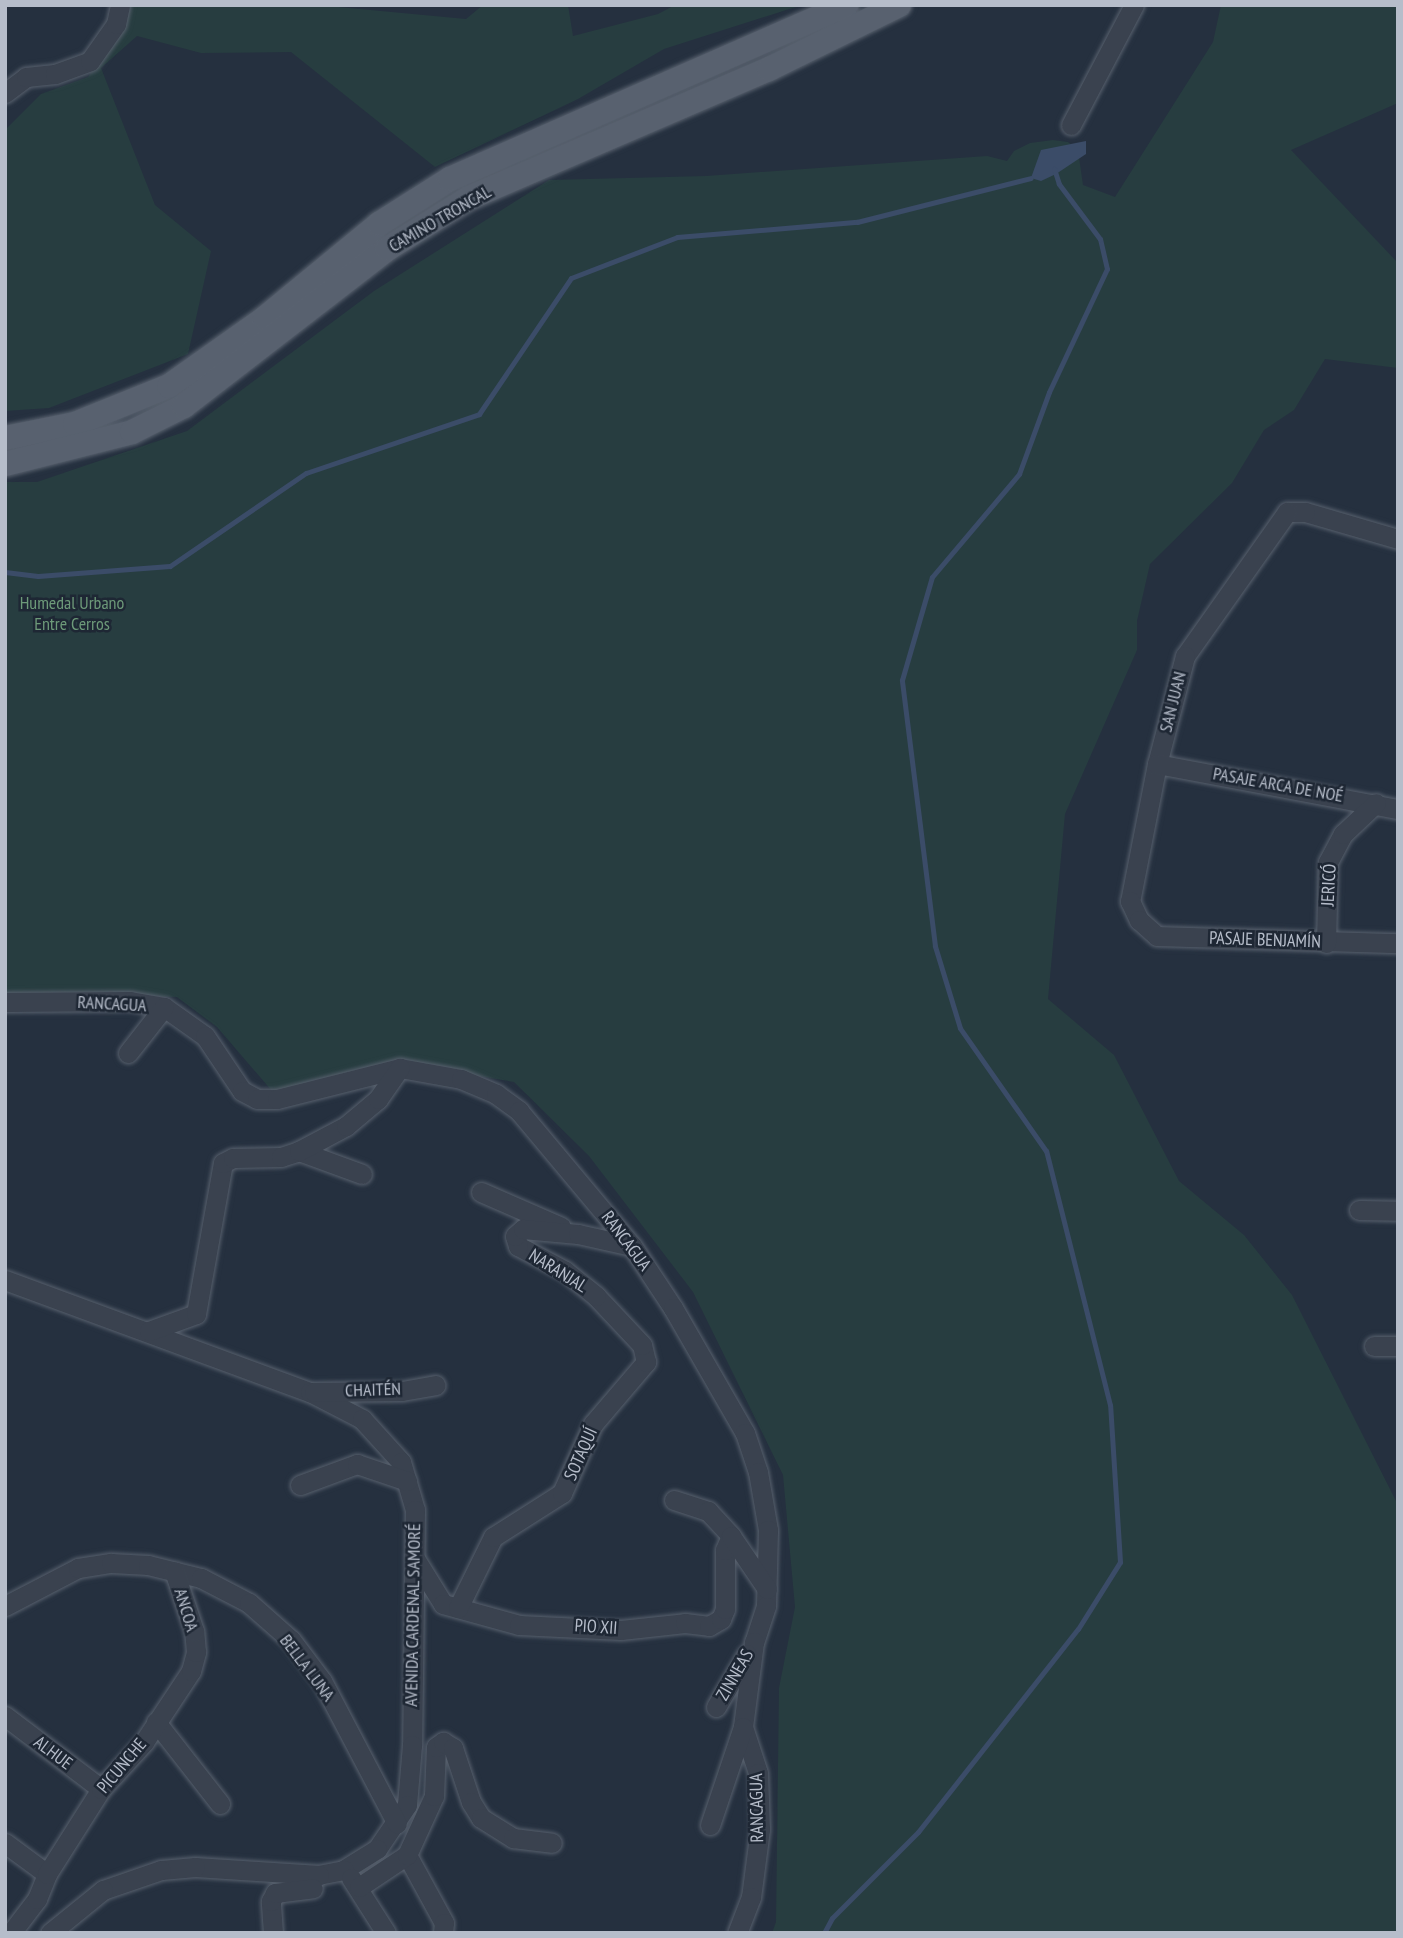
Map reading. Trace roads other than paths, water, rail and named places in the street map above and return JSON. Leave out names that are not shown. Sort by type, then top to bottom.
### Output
[{"type":"main road","name":"CAMINO TRONCAL","points":[[5,438],[75,424],[169,386],[265,318],[379,224],[450,178],[846,5]]},
{"type":"main road","name":"CAMINO TRONCAL","points":[[5,464],[132,432],[184,406],[387,248],[469,198],[744,80],[899,5]]},
{"type":"street","points":[[5,93],[26,77],[55,74],[90,61],[117,24],[120,5]]},
{"type":"street","points":[[1071,125],[1135,5]]},
{"type":"street","name":"SAN JUAN","points":[[1139,920],[1130,901],[1157,764],[1185,656],[1287,512],[1305,512],[1398,539]]},
{"type":"street","name":"PASAJE ARCA DE NOÉ","points":[[1157,764],[1398,809]]},
{"type":"street","name":"JERICÓ","points":[[1326,943],[1328,862],[1343,834],[1376,803]]},
{"type":"street","name":"PASAJE BENJAMÍN","points":[[1139,920],[1157,936],[1398,943]]},
{"type":"street","name":"RANCAGUA","points":[[5,1002],[130,1001],[164,1007],[205,1036],[242,1091],[257,1099],[278,1099],[400,1068],[461,1079],[496,1094],[519,1111],[632,1246],[673,1308],[745,1433],[758,1472],[768,1530],[767,1589],[754,1642],[743,1727],[758,1773],[760,1829],[751,1896],[737,1933]]},
{"type":"street","points":[[128,1053],[164,1007]]},
{"type":"street","points":[[149,1331],[196,1314],[223,1163],[233,1158],[281,1157],[299,1151],[346,1126],[378,1099],[400,1068]]},
{"type":"street","points":[[299,1151],[362,1174]]},
{"type":"street","name":"NARANJAL","points":[[481,1192],[578,1234]]},
{"type":"street","points":[[1359,1210],[1398,1211]]},
{"type":"street","name":"NARANJAL","points":[[632,1246],[578,1234],[523,1229],[515,1241],[579,1281],[642,1345],[646,1356]]},
{"type":"street","name":"AVENIDA CARDENAL SAMORÉ","points":[[5,1280],[310,1392],[362,1419],[379,1433],[401,1462],[415,1510],[412,1745],[407,1805],[397,1824],[377,1849],[337,1872],[324,1887],[275,1893],[273,1933]]},
{"type":"street","points":[[1374,1346],[1398,1346]]},
{"type":"street","name":"SOTAQUÍ","points":[[458,1608],[493,1537],[562,1493],[593,1424],[643,1367],[646,1356]]},
{"type":"street","name":"CHAITÉN","points":[[310,1392],[402,1391],[435,1385]]},
{"type":"street","points":[[300,1485],[357,1464],[407,1481]]},
{"type":"street","points":[[674,1500],[708,1511],[731,1536],[767,1589]]},
{"type":"street","name":"PIO XII","points":[[413,1556],[437,1597],[458,1608],[519,1625],[621,1630],[685,1623],[709,1626],[721,1619],[725,1609],[725,1550],[731,1536]]},
{"type":"street","name":"BELLA LUNA","points":[[5,1606],[78,1568],[111,1563],[174,1571],[201,1578],[249,1603],[290,1640],[322,1681],[397,1824]]},
{"type":"street","name":"ANCOA","points":[[156,1722],[180,1691],[196,1653],[174,1571]]},
{"type":"street","name":"ZINNEAS","points":[[716,1707],[754,1642]]},
{"type":"street","name":"ALHUE","points":[[5,1716],[101,1789]]},
{"type":"street","name":"PICUNCHE","points":[[11,1933],[37,1899],[47,1874],[101,1789],[144,1742],[156,1722],[220,1804]]},
{"type":"street","points":[[710,1825],[743,1727]]},
{"type":"street","points":[[359,1887],[407,1855],[434,1796],[436,1747],[443,1742],[453,1748],[471,1802],[481,1818],[495,1831],[513,1838],[552,1843]]},
{"type":"street","points":[[5,1843],[47,1874]]},
{"type":"street","points":[[407,1855],[444,1923],[443,1933]]},
{"type":"street","points":[[50,1933],[103,1890],[161,1870],[337,1872],[359,1887],[386,1933]]},
{"type":"water","points":[[1086,141],[1086,154],[1041,181],[1031,178],[1041,150]]},
{"type":"waterway","points":[[824,1933],[832,1918],[918,1832],[1078,1629],[1120,1562],[1110,1405],[1046,1151],[960,1028],[935,946],[902,680],[932,577],[1019,474],[1049,392],[1107,269],[1100,239],[1059,184],[1054,169]]},
{"type":"waterway","points":[[5,572],[38,576],[170,566],[306,473],[479,414],[571,278],[677,237],[857,222],[1031,178]]},
{"type":"park label","name":"Humedal Urbano Entre Cerros","points":[[72,614]]}]
